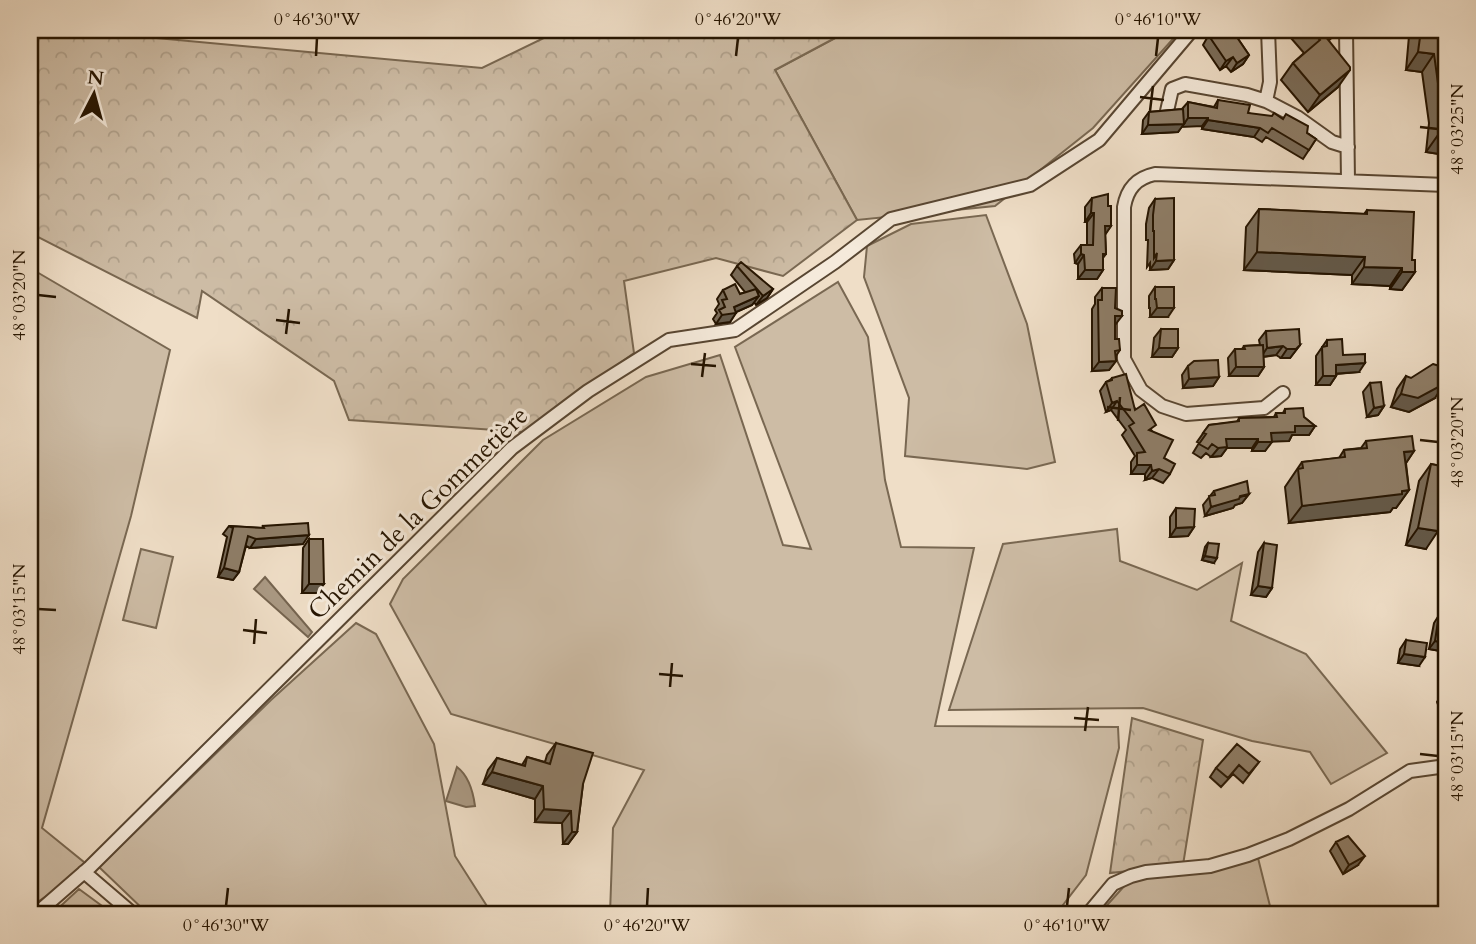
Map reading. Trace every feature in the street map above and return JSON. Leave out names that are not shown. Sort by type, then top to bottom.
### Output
[{"type":"street","name":"Chemin de la Gommetière","points":[[36,914],[84,872],[512,448],[587,391],[669,340],[735,330],[835,262],[891,219],[1030,185],[1099,140],[1192,30]]},
{"type":"street","points":[[1266,101],[1270,82],[1268,30]]},
{"type":"street","points":[[1346,30],[1348,181]]},
{"type":"street","points":[[1167,111],[1172,89],[1185,84],[1247,95],[1266,101],[1297,117],[1332,142],[1348,147]]},
{"type":"street","points":[[1283,393],[1264,408],[1186,414],[1162,406],[1141,390],[1124,359],[1126,197],[1133,185],[1140,179],[1155,174],[1446,185]]},
{"type":"street","points":[[1088,914],[1113,884],[1131,876],[1210,866],[1248,855],[1289,839],[1349,809],[1410,771],[1446,766]]},
{"type":"street","points":[[84,872],[133,914]]},
{"type":"green space","points":[[30,30],[70,30],[482,68],[552,34],[571,30],[850,30],[775,70],[857,220],[783,276],[716,258],[624,281],[634,353],[523,432],[349,420],[334,381],[202,291],[197,318],[30,233]]},
{"type":"green space","points":[[850,30],[1181,30],[1093,128],[995,206],[857,220],[775,70]]},
{"type":"green space","points":[[986,215],[1027,324],[1055,462],[1027,469],[905,456],[909,398],[864,277],[867,246],[911,224]]},
{"type":"green space","points":[[30,268],[170,350],[131,516],[42,828],[90,867],[30,907]]},
{"type":"green space","points":[[838,282],[868,337],[885,480],[901,547],[974,548],[935,726],[1118,727],[1119,748],[1086,875],[1056,914],[610,914],[613,828],[644,770],[451,714],[390,604],[403,579],[543,440],[646,377],[720,355],[783,545],[811,549],[735,347]]},
{"type":"green space","points":[[1117,529],[1120,561],[1197,590],[1242,563],[1231,621],[1306,654],[1387,753],[1331,784],[1310,752],[1252,741],[1143,708],[949,710],[1003,544]]},
{"type":"green space","points":[[141,549],[173,557],[156,628],[123,620]]},
{"type":"green space","points":[[356,623],[376,634],[434,744],[455,856],[492,914],[148,914],[99,867],[271,700]]},
{"type":"green space","points":[[1132,718],[1203,740],[1183,865],[1110,873]]},
{"type":"green space","points":[[1258,858],[1272,914],[1099,914],[1127,883],[1182,870]]},
{"type":"green space","points":[[79,889],[113,914],[52,914]]},
{"type":"shaded area","points":[[265,577],[312,632],[308,637],[254,589]]},
{"type":"shaded area","points":[[457,767],[470,784],[475,806],[466,807],[446,801]]},
{"type":"building","points":[[1214,30],[1232,30],[1249,55],[1237,63],[1233,57],[1226,61],[1209,36]]},
{"type":"building","points":[[1311,30],[1333,30],[1325,36],[1350,67],[1350,70],[1320,95],[1293,63],[1320,40]]},
{"type":"building","points":[[1421,30],[1446,30],[1446,136],[1438,135],[1441,105],[1434,54],[1418,52]]},
{"type":"building","points":[[1218,100],[1250,105],[1248,113],[1272,116],[1274,113],[1283,119],[1286,114],[1308,126],[1307,133],[1316,139],[1309,150],[1272,128],[1268,133],[1260,128],[1208,118],[1188,118],[1188,102],[1217,108]]},
{"type":"building","points":[[1183,109],[1184,124],[1148,125],[1149,112]]},
{"type":"building","points":[[1108,194],[1111,226],[1105,226],[1106,254],[1103,254],[1103,270],[1085,270],[1081,245],[1093,245],[1092,198]]},
{"type":"building","points":[[1174,198],[1174,260],[1156,261],[1153,231],[1155,199]]},
{"type":"building","points":[[1259,209],[1367,214],[1367,210],[1414,212],[1412,260],[1415,260],[1415,272],[1402,272],[1402,268],[1364,267],[1365,257],[1257,252]]},
{"type":"building","points":[[741,262],[773,289],[763,296],[737,266]]},
{"type":"building","points":[[735,284],[740,294],[756,289],[759,296],[734,307],[736,313],[722,315],[719,310],[725,307],[722,300],[727,299],[723,290]]},
{"type":"building","points":[[1155,287],[1174,287],[1174,308],[1157,308]]},
{"type":"building","points":[[1102,288],[1116,288],[1115,308],[1122,311],[1122,316],[1115,316],[1115,339],[1119,339],[1120,350],[1115,351],[1116,361],[1099,362],[1098,300],[1102,300]]},
{"type":"building","points":[[1161,329],[1178,329],[1178,348],[1159,348]]},
{"type":"building","points":[[1299,329],[1300,345],[1296,349],[1283,346],[1267,348],[1266,331]]},
{"type":"building","points":[[1342,339],[1343,355],[1365,354],[1365,363],[1336,365],[1336,376],[1323,376],[1322,347],[1327,346],[1327,340]]},
{"type":"building","points":[[1263,345],[1264,367],[1236,367],[1235,349]]},
{"type":"building","points":[[1218,360],[1219,377],[1189,379],[1188,366],[1194,361]]},
{"type":"building","points":[[1433,364],[1446,368],[1444,384],[1418,398],[1401,394],[1406,376],[1411,378]]},
{"type":"building","points":[[1126,374],[1135,410],[1144,404],[1156,425],[1149,430],[1173,440],[1164,458],[1175,464],[1170,474],[1159,469],[1152,471],[1151,465],[1137,465],[1137,453],[1145,452],[1129,426],[1134,423],[1117,401],[1112,403],[1106,382]]},
{"type":"building","points":[[1381,382],[1384,406],[1374,408],[1370,383]]},
{"type":"building","points":[[1303,408],[1304,417],[1315,426],[1295,426],[1295,432],[1271,433],[1272,442],[1226,439],[1227,447],[1218,448],[1212,444],[1208,449],[1199,444],[1209,425],[1239,421],[1239,418],[1277,417],[1276,413],[1285,413],[1285,409]]},
{"type":"building","points":[[1412,436],[1414,451],[1404,452],[1409,490],[1402,491],[1402,494],[1302,506],[1298,469],[1303,468],[1302,462],[1345,457],[1344,450],[1367,448],[1366,441]]},
{"type":"building","points":[[1431,464],[1446,467],[1446,487],[1438,531],[1418,528]]},
{"type":"building","points":[[1247,481],[1249,494],[1211,507],[1209,496],[1215,495],[1214,491]]},
{"type":"building","points":[[1176,508],[1195,509],[1194,527],[1176,528]]},
{"type":"building","points":[[308,523],[309,535],[256,539],[248,536],[239,572],[224,568],[233,528],[229,526],[264,528],[263,526]]},
{"type":"building","points":[[309,539],[323,539],[324,584],[309,584]]},
{"type":"building","points":[[1208,543],[1219,544],[1217,558],[1205,556]]},
{"type":"building","points":[[1264,543],[1277,545],[1272,588],[1258,586]]},
{"type":"building","points":[[1439,615],[1446,616],[1446,643],[1435,641]]},
{"type":"building","points":[[1406,640],[1427,643],[1425,657],[1404,654]]},
{"type":"building","points":[[556,743],[593,753],[583,784],[577,832],[572,832],[571,811],[544,809],[543,786],[492,772],[497,758],[525,766],[527,757],[550,764]]},
{"type":"building","points":[[1237,744],[1259,762],[1249,774],[1239,765],[1228,778],[1216,768]]},
{"type":"building","points":[[1348,836],[1365,856],[1349,865],[1336,842]]}]
